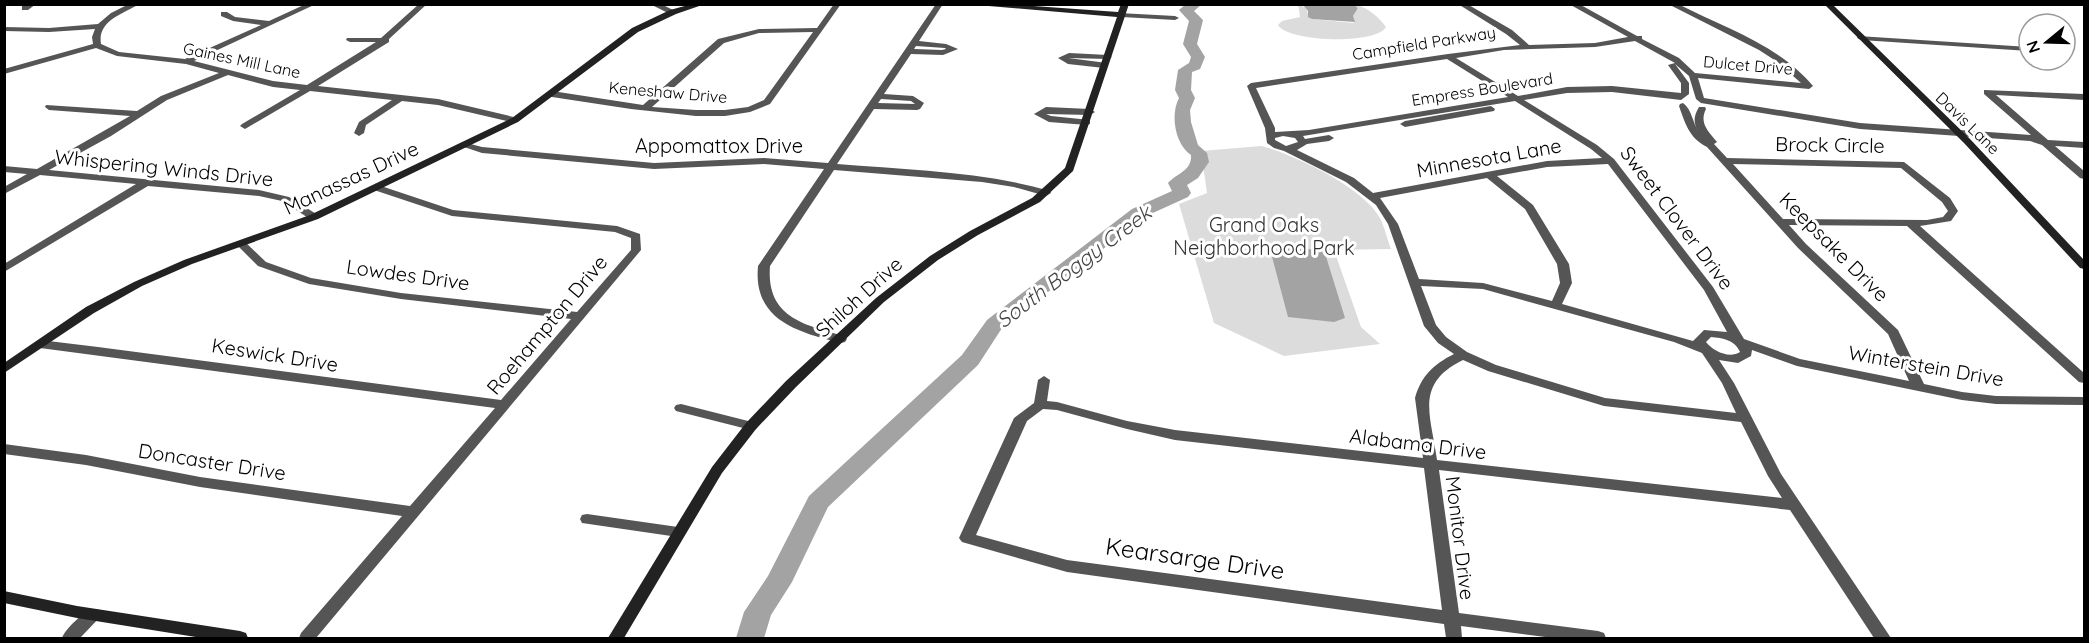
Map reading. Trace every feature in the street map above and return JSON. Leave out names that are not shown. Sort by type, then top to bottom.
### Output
[{"type":"street","points":[[4,29],[49,30],[99,26],[136,4]]},
{"type":"street","points":[[186,62],[313,4]]},
{"type":"street","points":[[245,126],[386,40],[424,4]]},
{"type":"street","points":[[653,4],[673,12]]},
{"type":"street","name":"Manassas Drive","points":[[4,369],[90,310],[138,284],[188,262],[314,217],[515,120],[635,30],[673,12],[702,4]]},
{"type":"street","name":"Keneshaw Drive","points":[[552,94],[645,108],[727,114],[759,108],[767,102],[838,4]]},
{"type":"street","points":[[840,339],[804,327],[784,317],[770,303],[761,284],[764,266],[940,4]]},
{"type":"street","points":[[968,4],[1124,10],[1175,18]]},
{"type":"street","points":[[1461,4],[1509,32],[1525,45]]},
{"type":"street","name":"Davis Lane","points":[[1827,4],[1963,137],[2085,266]]},
{"type":"street","name":"Keepsake Drive","points":[[1568,5],[1639,38],[1677,60],[1693,75],[1702,104],[1699,123],[1712,143],[1710,145]]},
{"type":"street","name":"Keepsake Drive","points":[[1568,5],[1675,67],[1685,82],[1685,94],[1681,101],[1691,131],[1700,141],[1710,145],[1802,246],[1890,328],[1918,386]]},
{"type":"street","name":"Dulcet Drive","points":[[1671,5],[1760,47],[1793,69],[1809,86],[1693,75]]},
{"type":"street","name":"Shiloh Drive","points":[[616,639],[717,470],[751,426],[791,384],[880,300],[934,258],[1046,193],[1070,169],[1124,10]]},
{"type":"street","points":[[224,14],[233,19],[271,24]]},
{"type":"street","points":[[4,72],[97,45],[95,36],[99,26]]},
{"type":"street","points":[[645,108],[722,41],[759,31],[818,30]]},
{"type":"street","name":"Campfield Parkway","points":[[1270,136],[1270,128],[1251,86],[1525,45],[1595,45],[1639,38]]},
{"type":"street","points":[[1860,38],[2017,46]]},
{"type":"street","points":[[350,40],[386,40]]},
{"type":"street","name":"Gaines Mill Lane","points":[[97,45],[117,54],[186,62],[273,84],[449,104],[515,120]]},
{"type":"street","name":"Sweet Clover Drive","points":[[1448,56],[1611,161],[1709,289],[1719,310],[1739,341]]},
{"type":"street","points":[[4,191],[183,90],[228,72]]},
{"type":"street","points":[[2085,97],[1987,92],[2085,176]]},
{"type":"street","name":"Empress Boulevard","points":[[1270,136],[1521,101],[1576,96],[1606,94],[1702,104]]},
{"type":"street","points":[[359,133],[362,124],[400,98]]},
{"type":"street","name":"Empress Boulevard","points":[[1287,149],[1304,143],[1521,101]]},
{"type":"street","points":[[1702,104],[1860,132],[1963,137],[2040,146],[2046,143],[2085,145]]},
{"type":"street","points":[[49,107],[140,114]]},
{"type":"street","points":[[1266,118],[1298,136],[1318,162]]},
{"type":"street","points":[[1270,136],[1272,144],[1318,162],[1373,196],[1389,215],[1430,326],[1442,340],[1463,355],[1492,368],[1604,402],[1745,418]]},
{"type":"street","name":"Appomattox Drive","points":[[463,146],[482,150],[654,166],[764,161],[830,166],[982,179],[1015,184],[1046,193]]},
{"type":"street","name":"Minnesota Lane","points":[[1373,196],[1558,163],[1611,161]]},
{"type":"street","name":"Brock Circle","points":[[1725,161],[1904,165],[1946,200],[1953,211],[1942,220],[1780,222]]},
{"type":"street","name":"Whispering Winds Drive","points":[[4,170],[273,195],[295,204],[314,217]]},
{"type":"street","points":[[1489,175],[1529,207],[1563,264],[1566,283],[1555,306]]},
{"type":"street","points":[[4,269],[147,182]]},
{"type":"street","name":"Roehampton Drive","points":[[307,639],[636,250],[636,236],[617,229],[443,211],[378,188]]},
{"type":"street","points":[[1909,222],[2085,378]]},
{"type":"street","name":"Lowdes Drive","points":[[241,244],[262,264],[309,281],[401,296],[580,316]]},
{"type":"street","points":[[1414,282],[1472,284],[1650,331],[1706,350]]},
{"type":"street","name":"Sweet Clover Drive","points":[[1706,334],[1718,322],[1719,310]]},
{"type":"street","points":[[1650,331],[1706,334]]},
{"type":"street","points":[[1706,334],[1699,340],[1728,383],[1764,458],[1883,639]]},
{"type":"street","name":"Winterstein Drive","points":[[1706,334],[1723,334],[1797,362]]},
{"type":"street","points":[[1728,383],[1731,370],[1747,353],[1739,341]]},
{"type":"street","name":"Keswick Drive","points":[[40,344],[218,365],[315,382],[505,405]]},
{"type":"street","name":"Winterstein Drive","points":[[1706,350],[1723,358],[1797,362],[1979,398],[2085,401]]},
{"type":"street","name":"Monitor Drive","points":[[1454,639],[1422,408],[1424,389],[1435,370],[1463,355]]},
{"type":"street","points":[[1040,405],[1044,380]]},
{"type":"street","name":"Alabama Drive","points":[[1040,405],[1057,406],[1105,420],[1175,435],[1794,505]]},
{"type":"street","name":"Kearsarge Drive","points":[[1040,405],[1021,418],[967,538],[1066,566],[1598,639]]},
{"type":"street","points":[[681,408],[751,426]]},
{"type":"street","name":"Doncaster Drive","points":[[4,449],[86,460],[200,482],[413,512]]},
{"type":"street","points":[[587,519],[678,532]]},
{"type":"street","points":[[4,597],[94,615],[240,639]]},
{"type":"street","points":[[70,639],[94,615]]},
{"type":"green space","points":[[1298,4],[1306,8],[1312,19],[1354,23],[1353,16],[1358,8],[1354,5],[1363,7],[1386,27],[1379,33],[1350,39],[1297,35],[1285,31],[1278,25],[1282,21],[1300,17]]},
{"type":"green space","name":"Grand Oaks Neighborhood Park","points":[[1262,146],[1292,157],[1344,184],[1371,206],[1380,218],[1391,249],[1334,250],[1361,327],[1380,344],[1284,356],[1214,323],[1179,204],[1207,193],[1201,151]]},
{"type":"shaded area","points":[[1303,5],[1354,5],[1358,8],[1353,16],[1355,22],[1312,19],[1308,17],[1308,11]]},
{"type":"shaded area","points":[[1284,248],[1324,250],[1345,318],[1334,322],[1288,317],[1271,253]]},
{"type":"waterway","name":"South Boggy Creek","points":[[750,638],[758,612],[778,582],[818,502],[970,360],[994,324],[1138,213],[1182,193],[1177,183],[1192,174],[1200,162],[1199,153],[1190,147],[1182,116],[1187,98],[1183,90],[1185,70],[1195,66],[1198,57],[1190,44],[1196,20],[1186,10],[1196,4]]}]
